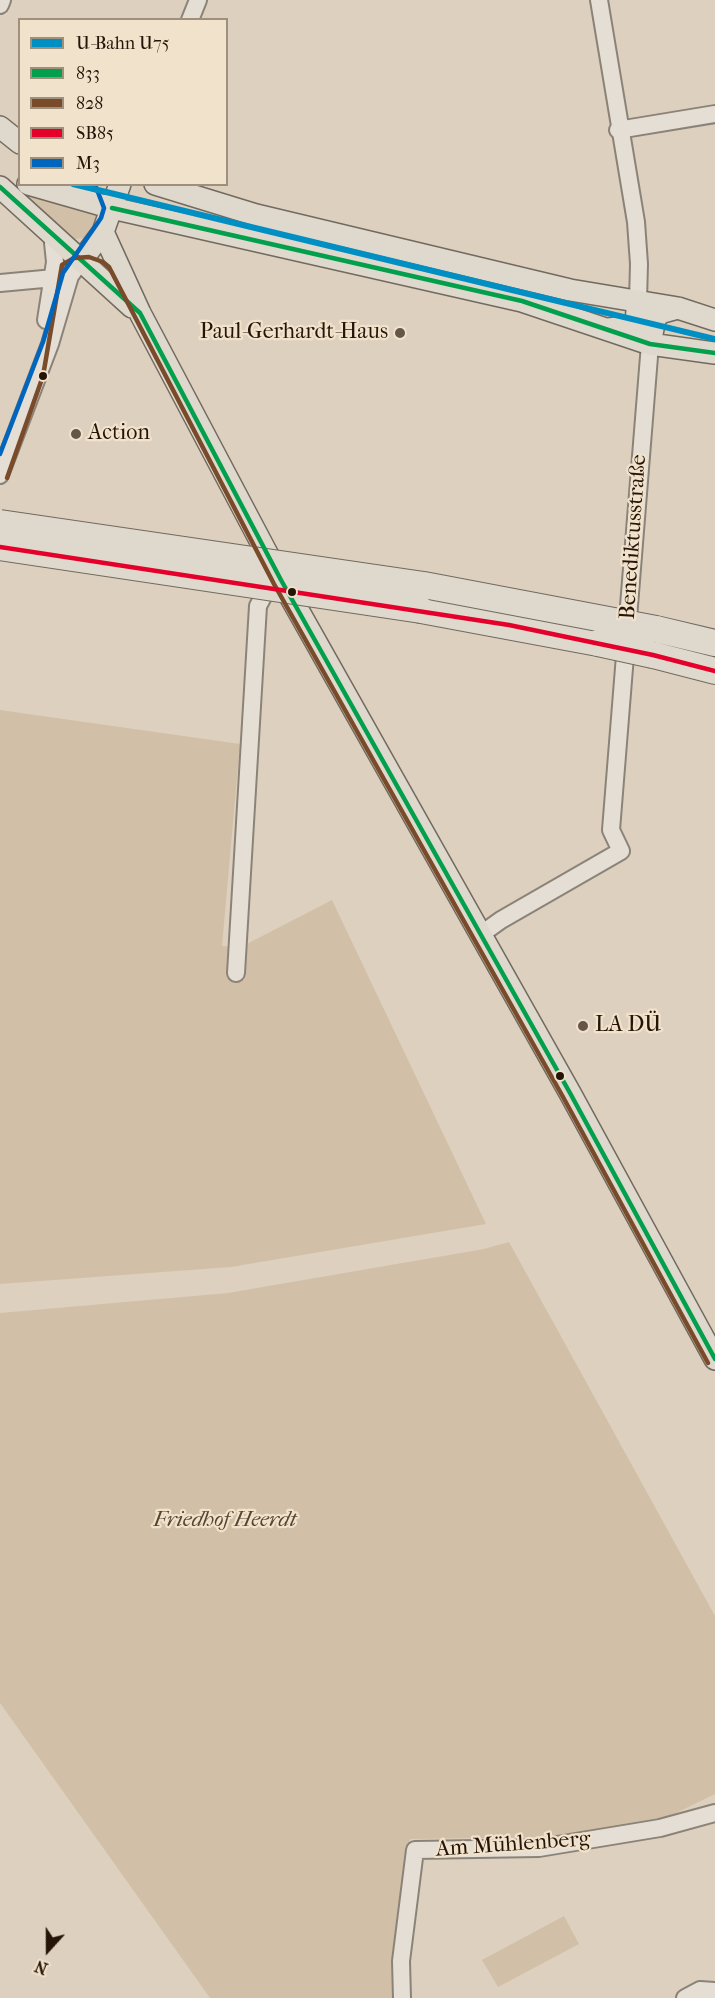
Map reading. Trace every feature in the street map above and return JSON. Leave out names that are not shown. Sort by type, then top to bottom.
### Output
[{"type":"highway","points":[[0,523],[447,589],[656,629],[715,643]]},
{"type":"highway","points":[[0,547],[443,614],[654,655],[715,671]]},
{"type":"main road","points":[[0,127],[18,142]]},
{"type":"main road","points":[[0,134],[18,143]]},
{"type":"main road","points":[[0,172],[18,180]]},
{"type":"main road","points":[[0,186],[52,233],[70,243],[82,244],[92,242],[103,232],[119,186]]},
{"type":"main road","points":[[35,186],[112,208],[212,229],[522,302],[650,344],[715,353]]},
{"type":"main road","points":[[104,186],[112,208]]},
{"type":"main road","points":[[162,186],[263,217],[560,287],[678,308],[715,320]]},
{"type":"main road","points":[[70,260],[103,232]]},
{"type":"main road","points":[[103,232],[140,313],[281,580],[715,1359]]},
{"type":"main road","points":[[52,233],[70,260],[140,313]]},
{"type":"main road","points":[[70,260],[107,255],[115,262]]},
{"type":"main road","points":[[607,330],[627,329],[632,326],[636,321],[638,301]]},
{"type":"main road","points":[[650,344],[655,319],[660,313],[678,308]]},
{"type":"street","points":[[0,5],[2,0]]},
{"type":"street","points":[[191,18],[198,0]]},
{"type":"street","points":[[599,0],[618,130],[636,222],[638,301]]},
{"type":"street","points":[[618,130],[715,114]]},
{"type":"street","points":[[0,283],[70,260]]},
{"type":"street","points":[[36,374],[50,344],[70,276],[70,260]]},
{"type":"street","points":[[65,292],[61,282],[70,260]]},
{"type":"street","points":[[0,475],[36,374],[70,260]]},
{"type":"street","name":"Benediktusstraße","points":[[480,935],[621,851],[611,830],[650,344]]},
{"type":"street","points":[[236,973],[258,606],[266,591],[281,580]]},
{"type":"street","name":"Am Mühlenberg","points":[[402,1998],[401,1960],[415,1850],[551,1846],[660,1828],[715,1813]]},
{"type":"street","points":[[685,1998],[700,1990],[715,1991]]},
{"type":"green space","points":[[16,185],[100,209],[94,229],[89,236],[83,238],[75,239],[67,235],[13,188]]},
{"type":"green space","points":[[0,710],[240,744],[222,946],[241,947],[332,900],[486,1224],[231,1267],[0,1284]]},
{"type":"green space","name":"Friedhof Heerdt","points":[[509,1242],[715,1616],[715,1794],[670,1816],[569,1837],[410,1839],[396,1932],[396,1998],[210,1998],[0,1703],[0,1313],[228,1293],[484,1249]]},
{"type":"green space","points":[[564,1916],[579,1944],[498,1987],[482,1960]]},
{"type":"metro line","name":"U75","points":[[81,186],[715,339]]},
{"type":"transit line","name":"833","points":[[0,187],[140,313],[281,580],[570,1093],[715,1359]]},
{"type":"transit line","name":"M3","points":[[0,454],[43,342],[63,273],[101,218],[104,208],[96,187]]},
{"type":"transit line","name":"833","points":[[112,208],[522,301],[650,344],[715,353]]},
{"type":"transit line","name":"828","points":[[7,478],[43,376],[62,265],[74,258],[89,257],[103,262],[109,267],[274,584],[563,1097],[708,1363]]},
{"type":"transit line","name":"SB85","points":[[0,547],[509,625],[653,655],[715,671]]},
{"type":"place","name":"Paul-Gerhardt-Haus","points":[[400,333]]},
{"type":"place","name":"Action","points":[[76,434]]},
{"type":"place","name":"LA DÜ","points":[[583,1026]]}]
